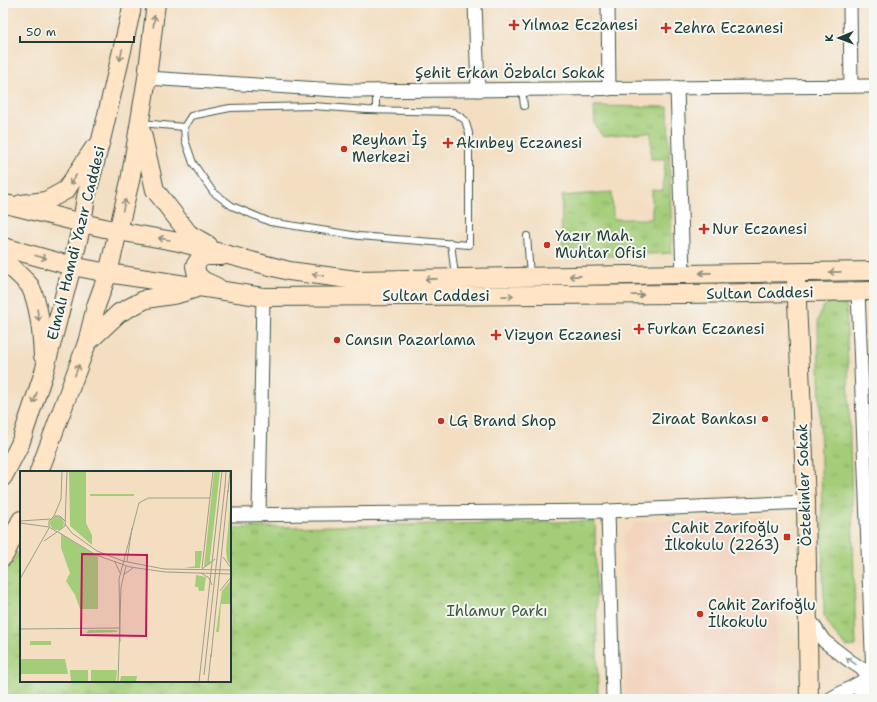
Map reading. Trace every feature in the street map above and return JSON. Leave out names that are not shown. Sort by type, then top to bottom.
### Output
[{"type":"street","name":"Elmalı Hamdi Yazır Caddesi","points":[[3,477],[20,444],[44,372],[72,266],[82,223],[86,197],[102,136],[132,3]]},
{"type":"street","points":[[39,471],[87,343],[96,306],[108,273],[130,181],[147,78],[156,3]]},
{"type":"street","points":[[475,3],[478,90]]},
{"type":"street","points":[[608,3],[609,89]]},
{"type":"street","points":[[850,3],[851,86]]},
{"type":"street","name":"Şehit Erkan Özbalcı Sokak","points":[[147,78],[344,90],[522,90],[874,86]]},
{"type":"street","points":[[677,88],[683,274]]},
{"type":"street","points":[[139,123],[155,190],[189,234],[226,255]]},
{"type":"street","points":[[7,205],[46,200],[66,190],[102,136]]},
{"type":"street","points":[[7,205],[118,231],[179,242],[226,255]]},
{"type":"street","name":"Sultan Caddesi","points":[[3,247],[72,266],[108,273],[263,296],[510,296],[866,291]]},
{"type":"street","points":[[226,255],[206,256],[200,258],[195,266],[198,275],[204,281],[226,291]]},
{"type":"street","name":"Sultan Caddesi","points":[[226,255],[290,271],[356,280],[874,271]]},
{"type":"street","points":[[3,260],[29,285],[37,305],[42,338],[44,372]]},
{"type":"street","name":"Öztekinler Sokak","points":[[796,272],[806,502],[809,699]]},
{"type":"street","points":[[87,343],[119,313],[146,299],[178,294],[202,287]]},
{"type":"street","points":[[860,699],[873,675],[866,291]]},
{"type":"street","points":[[259,514],[263,296]]},
{"type":"street","points":[[231,515],[608,511],[806,502]]},
{"type":"street","points":[[608,511],[613,699]]},
{"type":"street","points":[[3,557],[20,522]]},
{"type":"street","points":[[808,617],[824,641],[850,661],[873,675]]},
{"type":"street","points":[[830,699],[873,675]]},
{"type":"lane","points":[[376,90],[376,110]]},
{"type":"lane","points":[[522,90],[524,106]]},
{"type":"lane","points":[[313,106],[376,110],[453,112],[465,120],[469,133],[469,245],[359,236],[270,222],[232,206],[213,192],[193,163],[186,140],[184,127],[191,116],[230,108],[313,106]]},
{"type":"lane","points":[[139,123],[184,127]]},
{"type":"lane","points":[[527,236],[530,277]]},
{"type":"lane","points":[[451,243],[456,278]]},
{"type":"shaded area","name":"Cahit Zarifoğlu İlkokulu","points":[[763,517],[776,530],[778,691],[770,699],[626,699],[623,536],[637,522]]},
{"type":"green space","points":[[594,106],[668,107],[672,253],[561,258],[562,196],[612,192],[613,219],[652,219],[652,190],[663,191],[665,159],[651,159],[651,132],[602,136],[595,124]]},
{"type":"green space","points":[[846,299],[856,646],[847,647],[835,634],[824,616],[818,320],[823,307],[833,300]]},
{"type":"green space","name":"Ihlamur Parkı","points":[[595,521],[598,699],[3,699],[3,575],[20,550],[20,682],[231,682],[231,528]]},
{"type":"place","name":"Yılmaz Eczanesi","points":[[514,25]]},
{"type":"place","name":"Zehra Eczanesi","points":[[666,28]]},
{"type":"place","name":"Akınbey Eczanesi","points":[[448,143]]},
{"type":"place","name":"Reyhan İş Merkezi","points":[[344,149]]},
{"type":"place","name":"Nur Eczanesi","points":[[704,229]]},
{"type":"place","name":"Yazır Mah. Muhtar Ofisi","points":[[547,245]]},
{"type":"place","name":"Furkan Eczanesi","points":[[639,329]]},
{"type":"place","name":"Vizyon Eczanesi","points":[[496,335]]},
{"type":"place","name":"Cansın Pazarlama","points":[[337,340]]},
{"type":"place","name":"Ziraat Bankası","points":[[765,419]]},
{"type":"place","name":"LG Brand Shop","points":[[441,421]]},
{"type":"place","name":"Cahit Zarifoğlu İlkokulu (2263)","points":[[787,537]]},
{"type":"place","name":"Cahit Zarifoğlu İlkokulu","points":[[700,614]]}]
